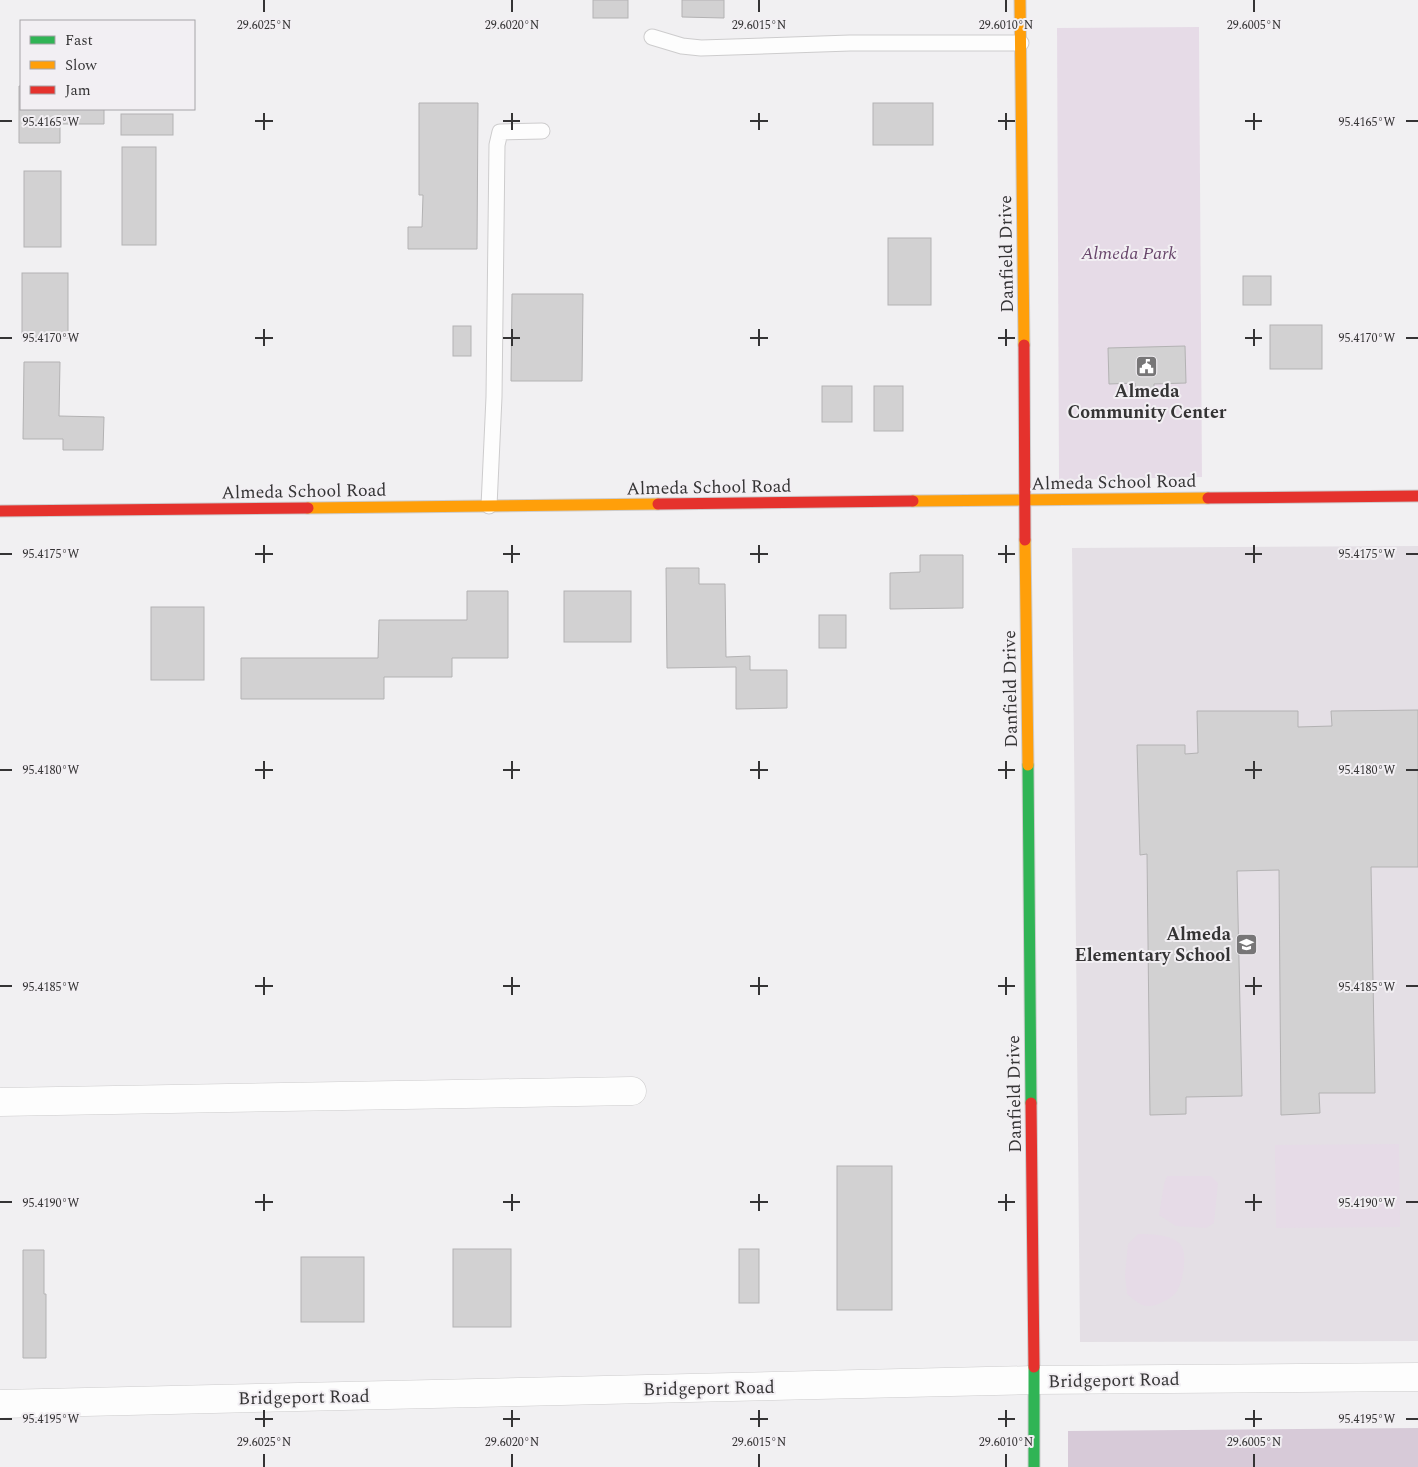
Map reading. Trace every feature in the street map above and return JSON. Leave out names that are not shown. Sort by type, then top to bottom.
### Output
[{"type":"street","name":"Danfield Drive","points":[[1020,0],[1034,1467]]},
{"type":"street","name":"Almeda School Road","points":[[0,511],[1418,496]]},
{"type":"street","points":[[0,1102],[632,1091]]},
{"type":"street","name":"Bridgeport Road","points":[[0,1404],[1034,1380],[1418,1377]]},
{"type":"lane","points":[[652,37],[682,46],[700,48],[850,43],[1021,43]]},
{"type":"lane","points":[[489,506],[494,397],[497,145],[500,132],[542,130]]},
{"type":"shaded area","name":"Almeda Elementary School","points":[[1418,546],[1418,1341],[1080,1342],[1072,548]]},
{"type":"shaded area","points":[[1418,1428],[1418,1467],[1068,1467],[1068,1431]]},
{"type":"green space","name":"Almeda Park","points":[[1199,27],[1202,477],[1059,480],[1057,28]]},
{"type":"green space","points":[[1399,1144],[1400,1227],[1276,1228],[1275,1145]]},
{"type":"green space","points":[[1167,1176],[1211,1176],[1218,1183],[1214,1223],[1206,1228],[1176,1226],[1159,1215]]},
{"type":"green space","points":[[1138,1234],[1165,1236],[1179,1243],[1184,1252],[1183,1274],[1177,1291],[1159,1304],[1147,1306],[1136,1302],[1127,1294],[1125,1275],[1128,1244]]},
{"type":"building","points":[[593,0],[628,0],[628,18],[593,18]]},
{"type":"building","points":[[682,0],[724,0],[724,18],[682,17]]},
{"type":"building","points":[[19,86],[20,110],[104,110],[104,124],[60,124],[60,143],[19,143]]},
{"type":"building","points":[[419,103],[478,103],[477,249],[408,249],[408,227],[422,227],[423,195],[419,195]]},
{"type":"building","points":[[873,103],[933,103],[933,145],[873,145]]},
{"type":"building","points":[[121,114],[173,114],[173,135],[121,135]]},
{"type":"building","points":[[122,147],[156,147],[156,245],[122,245]]},
{"type":"building","points":[[24,171],[61,171],[61,247],[24,247]]},
{"type":"building","points":[[888,238],[931,238],[931,305],[888,305]]},
{"type":"building","points":[[22,273],[68,273],[68,338],[22,338]]},
{"type":"building","points":[[1243,276],[1271,276],[1271,305],[1243,305]]},
{"type":"building","points":[[512,294],[583,294],[582,381],[511,381]]},
{"type":"building","points":[[1270,325],[1322,325],[1322,369],[1270,369]]},
{"type":"building","points":[[453,326],[471,326],[471,356],[453,356]]},
{"type":"building","name":"Almeda Community Center","points":[[1185,346],[1186,383],[1154,384],[1154,393],[1135,393],[1135,383],[1109,384],[1108,348]]},
{"type":"building","points":[[24,362],[60,362],[59,416],[104,417],[103,450],[63,450],[63,439],[23,439]]},
{"type":"building","points":[[822,386],[852,386],[852,422],[822,422]]},
{"type":"building","points":[[874,386],[903,386],[903,431],[874,431]]},
{"type":"building","points":[[920,555],[963,555],[963,608],[890,609],[890,573],[920,572]]},
{"type":"building","points":[[666,568],[699,568],[699,584],[725,584],[726,657],[750,656],[750,670],[787,670],[787,708],[736,709],[736,667],[667,668]]},
{"type":"building","points":[[467,591],[508,591],[508,658],[452,658],[452,677],[384,677],[384,699],[241,699],[241,658],[378,658],[379,620],[467,620]]},
{"type":"building","points":[[564,591],[631,591],[631,642],[564,642]]},
{"type":"building","points":[[151,607],[204,607],[204,680],[151,680]]},
{"type":"building","points":[[819,615],[846,615],[846,648],[819,648]]},
{"type":"building","points":[[1418,710],[1418,867],[1371,867],[1375,1093],[1319,1093],[1320,1113],[1281,1115],[1279,870],[1237,871],[1242,1096],[1186,1097],[1186,1114],[1150,1115],[1147,854],[1140,855],[1137,745],[1185,745],[1185,754],[1198,753],[1197,711],[1298,711],[1298,727],[1332,726],[1331,711]]},
{"type":"building","points":[[837,1166],[892,1166],[892,1310],[837,1310]]},
{"type":"building","points":[[453,1249],[511,1249],[511,1327],[453,1327]]},
{"type":"building","points":[[739,1249],[759,1249],[759,1303],[739,1303]]},
{"type":"building","points":[[23,1250],[44,1250],[46,1358],[23,1358]]},
{"type":"building","points":[[301,1257],[364,1257],[364,1322],[301,1322]]},
{"type":"traffic: fast","points":[[1028,765],[1031,1103]]},
{"type":"traffic: fast","points":[[1034,1367],[1034,1467]]},
{"type":"traffic: slow","points":[[1020,0],[1024,345]]},
{"type":"traffic: slow","points":[[913,501],[1208,498]]},
{"type":"traffic: slow","points":[[308,508],[658,504]]},
{"type":"traffic: slow","points":[[1025,540],[1028,765]]},
{"type":"traffic: jam","points":[[1024,345],[1025,540]]},
{"type":"traffic: jam","points":[[1208,498],[1418,496]]},
{"type":"traffic: jam","points":[[658,504],[913,501]]},
{"type":"traffic: jam","points":[[0,511],[308,508]]},
{"type":"traffic: jam","points":[[1031,1103],[1034,1367]]},
{"type":"place","name":"Almeda Community Center","points":[[1147,366]]},
{"type":"place","name":"Almeda Elementary School","points":[[1247,944]]}]
